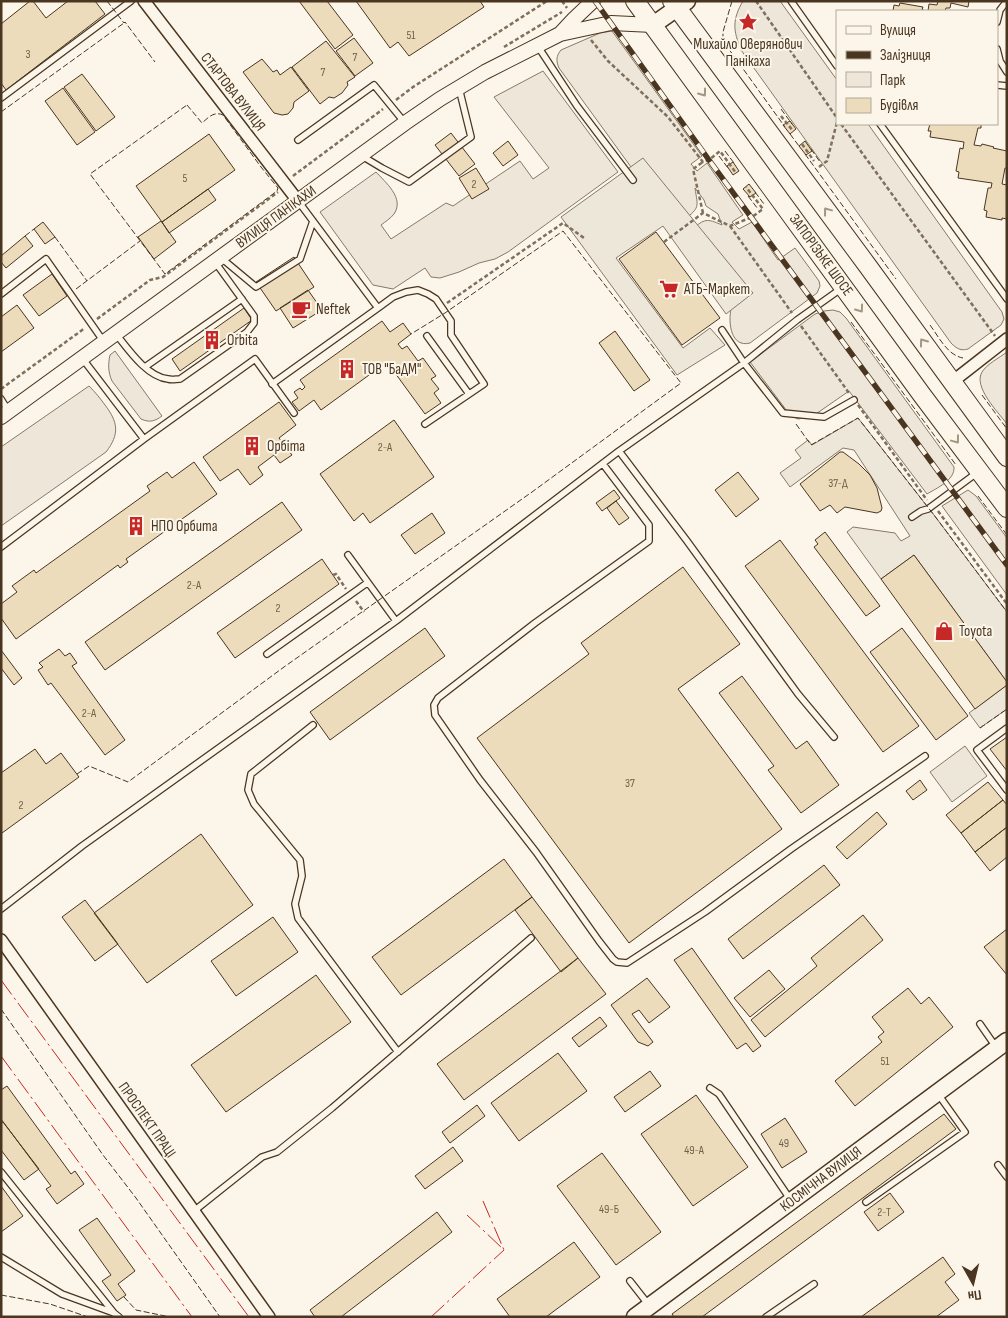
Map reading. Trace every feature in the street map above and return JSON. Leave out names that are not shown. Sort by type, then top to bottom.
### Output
[{"type":"main road","name":"ЗАПОРІЗЬКЕ ШОСЕ","points":[[635,1],[916,387],[1007,508]]},
{"type":"main road","name":"ЗАПОРІЗЬКЕ ШОСЕ","points":[[678,4],[1007,457]]},
{"type":"main road","points":[[653,25],[678,4]]},
{"type":"main road","name":"КОСМІЧНА ВУЛИЦЯ","points":[[635,1317],[1002,1045]]},
{"type":"street","name":"СТАРТОВА ВУЛИЦЯ","points":[[144,1],[298,201]]},
{"type":"street","name":"ВУЛИЦЯ ПАНІКАХИ","points":[[5,414],[405,123],[484,72],[578,24],[593,1]]},
{"type":"street","points":[[578,24],[653,25]]},
{"type":"street","points":[[952,382],[1002,339]]},
{"type":"street","name":"ПРОСПЕКТ ПРАЦІ","points":[[1,940],[270,1317]]},
{"type":"lane","points":[[1,98],[131,1]]},
{"type":"lane","points":[[791,1],[836,65]]},
{"type":"lane","points":[[998,18],[1000,10],[1007,1]]},
{"type":"lane","points":[[537,45],[577,106],[633,180]]},
{"type":"lane","points":[[998,53],[1000,61],[1007,72]]},
{"type":"lane","points":[[298,140],[374,85],[405,123]]},
{"type":"lane","points":[[360,155],[409,182],[471,137],[459,87]]},
{"type":"lane","points":[[881,125],[1007,299]]},
{"type":"lane","points":[[298,201],[378,308]]},
{"type":"lane","points":[[218,260],[256,287],[300,259],[313,221]]},
{"type":"lane","points":[[1,294],[46,259],[104,342]]},
{"type":"lane","points":[[116,334],[139,362],[152,373],[167,380],[180,378],[247,332],[254,323],[254,316],[218,260]]},
{"type":"lane","points":[[1,908],[82,846],[396,621],[619,451],[744,363],[844,286]]},
{"type":"lane","points":[[272,384],[393,297],[418,290],[428,294],[441,306],[451,321],[451,335],[484,384],[425,424]]},
{"type":"lane","points":[[145,367],[242,299]]},
{"type":"lane","points":[[722,330],[744,363],[783,413],[824,417],[854,400]]},
{"type":"lane","points":[[427,336],[469,394]]},
{"type":"lane","points":[[82,358],[144,439]]},
{"type":"lane","points":[[1,547],[144,439],[255,359],[294,413]]},
{"type":"lane","points":[[1,399],[5,414]]},
{"type":"lane","points":[[619,451],[798,694],[834,738]]},
{"type":"lane","points":[[602,464],[649,525],[649,541],[535,623],[438,698],[434,705],[435,715],[480,780],[536,852],[613,959],[617,962],[627,963],[635,958],[705,912],[925,756]]},
{"type":"lane","points":[[912,517],[928,509],[979,471]]},
{"type":"lane","points":[[348,555],[396,621]]},
{"type":"lane","points":[[266,654],[367,583]]},
{"type":"lane","points":[[313,725],[251,774],[248,790],[254,804],[300,860],[302,876],[295,904],[298,918],[398,1052]]},
{"type":"lane","points":[[1007,728],[977,750],[1007,790]]},
{"type":"lane","points":[[194,1211],[262,1157],[277,1152],[332,1108],[531,938]]},
{"type":"lane","points":[[980,1024],[1002,1045]]},
{"type":"lane","points":[[710,1088],[719,1094],[792,1200]]},
{"type":"lane","points":[[866,1202],[965,1132],[937,1093]]},
{"type":"lane","points":[[998,1165],[1007,1177]]},
{"type":"lane","points":[[1,1172],[117,1315]]},
{"type":"lane","points":[[1,1257],[62,1294],[117,1315]]},
{"type":"lane","points":[[630,1281],[649,1306]]},
{"type":"lane","points":[[766,1317],[814,1284]]},
{"type":"path","points":[[1,389],[150,280],[163,278],[278,193],[284,183],[413,87],[548,1]]},
{"type":"path","points":[[562,1],[608,61],[668,117],[703,162]]},
{"type":"path","points":[[756,1],[836,119]]},
{"type":"path","points":[[781,116],[793,131]]},
{"type":"path","points":[[819,167],[827,161],[836,124]]},
{"type":"path","points":[[842,125],[1002,339]]},
{"type":"path","points":[[802,144],[814,161]]},
{"type":"path","points":[[703,213],[693,169],[720,151],[736,173]]},
{"type":"path","points":[[730,226],[752,217],[763,209],[746,187]]},
{"type":"path","points":[[703,213],[730,226],[854,400],[1007,604]]},
{"type":"path","points":[[664,242],[703,213]]},
{"type":"path","points":[[441,306],[563,223],[584,238]]},
{"type":"path","points":[[333,576],[336,574],[341,582]]},
{"type":"green space","points":[[743,1],[780,1],[836,79],[836,125],[869,125],[1002,312],[1004,319],[1001,325],[968,349],[959,349],[951,343],[741,50],[735,31],[737,14]]},
{"type":"green space","points":[[612,31],[702,156],[691,164],[697,171],[707,163],[743,215],[732,222],[739,229],[752,222],[778,260],[795,248],[819,281],[820,286],[817,293],[750,343],[744,344],[739,342],[732,333],[731,309],[692,229],[706,221],[722,225],[718,214],[706,206],[695,188],[697,207],[684,220],[631,167],[559,68],[557,59],[561,50],[600,33]]},
{"type":"green space","points":[[543,71],[618,172],[508,252],[495,259],[440,278],[431,277],[425,268],[393,289],[373,285],[320,212],[376,172],[389,185],[396,196],[397,208],[394,214],[381,225],[391,239],[446,203],[453,206],[520,161],[533,179],[549,168],[494,97]]},
{"type":"green space","points":[[833,310],[840,312],[846,318],[954,467],[954,472],[949,480],[927,494],[849,391],[813,416],[798,419],[790,415],[750,362],[815,314]]},
{"type":"green space","points":[[115,351],[162,416],[152,421],[141,419],[112,381],[109,362],[110,355]]},
{"type":"green space","points":[[1007,352],[1007,424],[988,399],[981,385],[980,378],[987,366]]},
{"type":"green space","points":[[89,386],[113,417],[116,428],[111,446],[106,452],[1,526],[1,447]]},
{"type":"green space","points":[[968,490],[976,496],[1007,538],[1007,595],[942,506]]},
{"type":"shaded area","points":[[643,158],[753,293],[726,314],[663,226],[616,258],[683,348],[710,328],[725,345],[677,375],[561,217]]},
{"type":"shaded area","points":[[858,418],[1007,612],[1007,682],[914,555],[881,579],[847,532],[853,527],[895,533],[901,541],[910,536],[854,450],[843,448],[790,487],[780,473],[801,458],[795,450],[808,440],[812,445]]},
{"type":"shaded area","points":[[1007,685],[1007,709],[980,728],[969,713]]},
{"type":"shaded area","points":[[965,746],[987,776],[952,802],[930,772]]},
{"type":"building","points":[[30,1],[33,1],[46,18],[68,1],[95,1],[105,14],[6,90],[1,83],[1,24]]},
{"type":"building","points":[[299,1],[327,1],[353,35],[335,49]]},
{"type":"building","points":[[356,1],[480,1],[484,7],[409,56],[398,42],[390,48]]},
{"type":"building","points":[[938,1],[969,1],[968,7],[951,3],[950,8],[946,8],[945,10],[928,10],[929,4],[937,5]]},
{"type":"building","points":[[900,3],[923,7],[922,10],[893,10],[894,5],[899,6]]},
{"type":"building","points":[[354,38],[373,63],[355,76],[336,51]]},
{"type":"building","points":[[326,41],[355,77],[347,82],[348,85],[342,93],[334,98],[329,97],[320,104],[292,67]]},
{"type":"building","points":[[262,59],[273,72],[277,70],[280,75],[291,67],[309,91],[294,102],[293,108],[288,114],[274,113],[243,72]]},
{"type":"building","points":[[82,74],[115,117],[96,131],[64,87]]},
{"type":"building","points":[[63,88],[95,132],[77,145],[45,101]]},
{"type":"building","points":[[790,121],[796,129],[790,134],[783,125]]},
{"type":"building","points":[[930,125],[981,125],[981,128],[978,128],[974,145],[981,146],[982,144],[1007,151],[1007,168],[1005,168],[1002,184],[1007,185],[1007,219],[986,217],[987,211],[984,210],[988,188],[991,188],[992,183],[958,178],[959,172],[956,171],[960,148],[963,149],[964,142],[930,137],[931,131],[928,131]]},
{"type":"building","points":[[451,133],[475,164],[459,176],[435,145]]},
{"type":"building","points":[[209,134],[235,170],[162,222],[136,186]]},
{"type":"building","points":[[508,141],[518,155],[503,166],[493,153]]},
{"type":"building","points":[[805,141],[812,151],[806,155],[799,146]]},
{"type":"building","points":[[733,162],[739,171],[733,175],[727,166]]},
{"type":"building","points":[[476,168],[489,189],[472,199],[459,178]]},
{"type":"building","points":[[749,184],[756,193],[750,197],[743,189]]},
{"type":"building","points":[[208,189],[216,200],[169,233],[162,222]]},
{"type":"building","points":[[161,221],[176,242],[154,259],[138,237]]},
{"type":"building","points":[[43,222],[55,237],[45,244],[34,229]]},
{"type":"building","name":"АТБ-Маркет","points":[[656,232],[720,318],[682,345],[619,259]]},
{"type":"building","points":[[25,236],[33,246],[6,268],[1,262],[1,256]]},
{"type":"building","points":[[294,257],[314,287],[276,311],[256,282]]},
{"type":"building","points":[[52,274],[67,296],[39,316],[23,295]]},
{"type":"building","name":"Neftek","points":[[308,290],[322,310],[293,328],[280,308]]},
{"type":"building","points":[[17,305],[34,328],[1,352],[1,317]]},
{"type":"building","name":"Orbita","points":[[244,308],[252,320],[180,371],[172,359]]},
{"type":"building","name":"ТОВ \"БаДМ\"","points":[[382,321],[390,332],[403,323],[411,334],[398,344],[402,349],[407,346],[418,361],[423,358],[436,376],[431,379],[439,389],[434,393],[441,403],[425,414],[387,362],[321,410],[314,400],[299,411],[292,402],[298,398],[294,392],[305,387],[300,380]]},
{"type":"building","points":[[615,331],[650,380],[634,391],[599,343]]},
{"type":"building","name":"Орбіта","points":[[279,402],[296,425],[279,438],[292,455],[280,463],[274,455],[258,467],[263,475],[250,485],[238,469],[220,481],[203,457]]},
{"type":"building","points":[[394,420],[434,477],[370,523],[363,513],[354,521],[320,474]]},
{"type":"building","points":[[840,452],[843,452],[859,464],[870,475],[877,488],[881,511],[877,513],[845,507],[837,513],[830,505],[820,511],[800,484]]},
{"type":"building","name":"НПО Орбита","points":[[194,462],[217,494],[126,559],[128,562],[120,568],[118,565],[16,639],[1,618],[1,604],[17,592],[12,586],[34,570],[36,573],[150,491],[147,486],[167,472],[172,478]]},
{"type":"building","points":[[738,472],[759,499],[736,517],[715,490]]},
{"type":"building","points":[[614,490],[620,498],[602,511],[596,503]]},
{"type":"building","points":[[616,501],[629,518],[619,525],[607,508]]},
{"type":"building","points":[[282,502],[302,530],[105,670],[85,642]]},
{"type":"building","points":[[432,513],[445,533],[415,554],[401,535]]},
{"type":"building","points":[[825,532],[880,606],[866,616],[814,547],[818,544],[815,540]]},
{"type":"building","points":[[780,540],[919,726],[883,752],[745,566]]},
{"type":"building","name":"Toyota","points":[[914,555],[1007,682],[1007,685],[975,709],[881,579]]},
{"type":"building","points":[[322,559],[339,584],[235,658],[217,633]]},
{"type":"building","points":[[683,567],[740,644],[678,689],[782,829],[629,943],[477,738],[589,654],[581,643]]},
{"type":"building","points":[[425,628],[445,656],[330,740],[310,712]]},
{"type":"building","points":[[902,628],[968,716],[936,740],[870,652]]},
{"type":"building","points":[[59,649],[65,656],[70,653],[77,663],[72,666],[125,740],[105,755],[51,683],[48,685],[38,670],[43,667],[39,663]]},
{"type":"building","points":[[1,650],[22,678],[14,685],[1,668]]},
{"type":"building","points":[[742,676],[796,749],[807,741],[839,785],[801,813],[768,770],[774,766],[719,693]]},
{"type":"building","points":[[1007,737],[1007,771],[990,749]]},
{"type":"building","points":[[35,749],[46,764],[61,753],[79,777],[2,833],[1,773]]},
{"type":"building","points":[[920,780],[927,790],[913,800],[906,791]]},
{"type":"building","points":[[988,782],[1003,800],[961,833],[946,815]]},
{"type":"building","points":[[1003,800],[1007,805],[1007,827],[975,852],[961,833]]},
{"type":"building","points":[[877,812],[887,824],[847,859],[836,847]]},
{"type":"building","points":[[1007,827],[1007,857],[990,871],[975,852]]},
{"type":"building","points":[[201,834],[253,905],[147,983],[94,913]]},
{"type":"building","points":[[504,859],[532,897],[401,995],[372,957]]},
{"type":"building","points":[[824,865],[840,885],[743,959],[728,939]]},
{"type":"building","points":[[532,897],[578,958],[561,972],[515,910]]},
{"type":"building","points":[[85,900],[118,944],[95,961],[62,917]]},
{"type":"building","points":[[863,915],[883,940],[765,1037],[751,1020],[817,966],[811,958]]},
{"type":"building","points":[[273,917],[298,952],[236,996],[211,961]]},
{"type":"building","points":[[1007,929],[1007,975],[984,947]]},
{"type":"building","points":[[692,948],[761,1046],[753,1052],[746,1043],[737,1049],[674,960]]},
{"type":"building","points":[[578,958],[606,994],[464,1100],[437,1064]]},
{"type":"building","points":[[769,970],[785,989],[750,1017],[734,998]]},
{"type":"building","points":[[316,975],[351,1022],[226,1112],[191,1065]]},
{"type":"building","points":[[647,978],[670,1007],[649,1023],[639,1010],[632,1014],[653,1042],[648,1046],[638,1042],[611,1005]]},
{"type":"building","points":[[908,988],[921,1004],[929,997],[953,1027],[855,1106],[835,1081],[882,1042],[878,1037],[884,1032],[872,1017]]},
{"type":"building","points":[[600,1017],[607,1026],[579,1047],[572,1038]]},
{"type":"building","points":[[558,1053],[587,1091],[519,1141],[491,1103]]},
{"type":"building","points":[[650,1071],[661,1086],[625,1112],[614,1097]]},
{"type":"building","points":[[7,1086],[71,1174],[75,1171],[84,1184],[57,1204],[46,1189],[51,1186],[1,1119],[1,1090]]},
{"type":"building","points":[[696,1095],[748,1167],[693,1206],[641,1134]]},
{"type":"building","points":[[477,1105],[485,1116],[450,1143],[442,1132]]},
{"type":"building","points":[[944,1114],[956,1129],[702,1317],[674,1317],[672,1314]]},
{"type":"building","points":[[785,1118],[807,1152],[782,1168],[761,1134]]},
{"type":"building","points":[[3,1122],[39,1169],[24,1180],[1,1150],[1,1123]]},
{"type":"building","points":[[453,1147],[463,1161],[425,1189],[415,1176]]},
{"type":"building","points":[[602,1153],[661,1232],[616,1265],[557,1186]]},
{"type":"building","points":[[1,1186],[23,1216],[1,1232]]},
{"type":"building","points":[[890,1193],[904,1212],[878,1231],[864,1212]]},
{"type":"building","points":[[437,1212],[452,1232],[341,1317],[315,1317],[310,1310]]},
{"type":"building","points":[[97,1218],[135,1271],[118,1284],[126,1295],[117,1301],[102,1281],[111,1275],[79,1230]]},
{"type":"building","points":[[574,1242],[600,1277],[546,1317],[510,1317],[497,1299]]},
{"type":"building","points":[[943,1257],[955,1274],[945,1282],[959,1300],[936,1317],[861,1317]]},
{"type":"railway","points":[[595,1],[709,160],[1007,565]]},
{"type":"fence","points":[[107,1],[155,62]]},
{"type":"fence","points":[[732,1],[723,32],[723,41],[785,127]]},
{"type":"fence","points":[[1,112],[124,23]]},
{"type":"fence","points":[[187,105],[202,123],[214,114],[223,115],[278,188],[277,191],[165,274],[90,174],[187,105]]},
{"type":"fence","points":[[781,109],[792,124]]},
{"type":"fence","points":[[790,134],[799,146]]},
{"type":"fence","points":[[811,149],[820,162]]},
{"type":"fence","points":[[725,151],[734,163]]},
{"type":"fence","points":[[805,154],[896,279]]},
{"type":"fence","points":[[719,156],[728,168]]},
{"type":"fence","points":[[755,192],[764,204]]},
{"type":"fence","points":[[748,196],[758,209]]},
{"type":"fence","points":[[25,236],[34,229]]},
{"type":"fence","points":[[77,774],[89,766],[128,782],[284,667],[532,492],[681,383],[563,231],[445,313],[411,334]]},
{"type":"fence","points":[[55,237],[87,281]]},
{"type":"fence","points":[[76,289],[140,241]]},
{"type":"fence","points":[[851,322],[956,465]]},
{"type":"fence","points":[[930,325],[948,349],[963,358]]},
{"type":"fence","points":[[982,395],[1007,429]]},
{"type":"fence","points":[[796,424],[811,445],[858,418],[1007,612]]},
{"type":"fence","points":[[978,496],[1007,535]]},
{"type":"fence","points":[[980,728],[1007,709]]},
{"type":"fence","points":[[1,1009],[220,1317]]},
{"type":"fence","points":[[1,1295],[50,1304],[88,1317]]},
{"type":"fence","points":[[124,1297],[136,1310],[170,1317]]},
{"type":"power","points":[[1,980],[249,1317]]},
{"type":"power","points":[[1,1056],[192,1317]]},
{"type":"power","points":[[483,1201],[504,1250]]},
{"type":"power","points":[[467,1215],[502,1248]]},
{"type":"power","points":[[431,1317],[504,1250]]},
{"type":"place","name":"Михайло Оверянович Панікаха","points":[[748,22]]},
{"type":"place","name":"АТБ-Маркет","points":[[669,289]]},
{"type":"place","name":"Neftek","points":[[301,309]]},
{"type":"place","name":"Orbita","points":[[212,340]]},
{"type":"place","name":"ТОВ \"БаДМ\"","points":[[347,369]]},
{"type":"place","name":"Орбіта","points":[[252,446]]},
{"type":"place","name":"НПО Орбита","points":[[136,526]]},
{"type":"place","name":"Toyota","points":[[944,631]]}]
